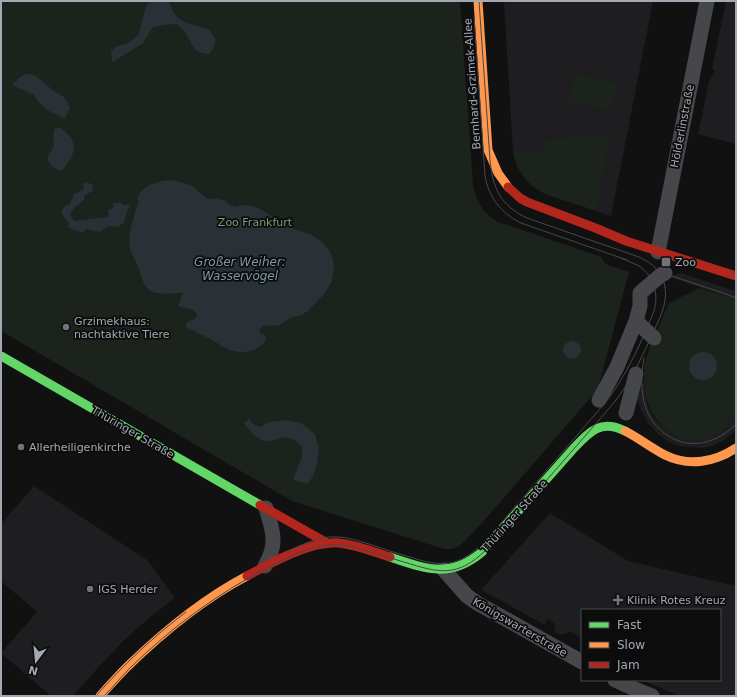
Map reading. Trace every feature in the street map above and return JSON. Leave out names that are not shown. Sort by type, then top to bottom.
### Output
[{"type":"street","name":"Bernhard-Grzimek-Allee","points":[[478,1],[488,150],[499,176],[512,192],[520,199],[542,209],[623,240],[736,276]]},
{"type":"street","name":"Hölderlinstraße","points":[[658,252],[707,1]]},
{"type":"street","points":[[599,400],[617,367],[636,321],[640,306],[640,293],[665,273]]},
{"type":"street","points":[[636,321],[654,338]]},
{"type":"street","name":"Thüringer Straße","points":[[1,356],[327,543],[349,544],[421,567],[432,569],[444,570],[465,564],[482,552],[574,448],[586,436],[602,426],[615,426],[669,457],[684,461],[699,462],[713,460],[736,448]]},
{"type":"street","points":[[617,367],[640,374],[626,413]]},
{"type":"street","points":[[265,566],[271,554],[273,541],[266,508]]},
{"type":"street","points":[[100,696],[127,667],[181,619],[212,597],[230,585],[265,566],[300,551],[327,543]]},
{"type":"street","name":"Königswarterstraße","points":[[444,570],[467,596],[477,603],[581,661]]},
{"type":"street","points":[[616,681],[652,696]]},
{"type":"shaded area","points":[[504,1],[653,1],[611,216],[545,194],[527,181],[517,166],[513,152]]},
{"type":"shaded area","points":[[726,1],[736,1],[736,144],[698,134],[709,82],[715,70],[712,69]]},
{"type":"shaded area","points":[[681,273],[735,291],[736,302],[731,298],[669,277]]},
{"type":"shaded area","points":[[635,384],[644,384],[648,407],[654,418],[672,434],[681,438],[700,440],[718,433],[736,418],[736,430],[723,441],[712,446],[702,448],[678,446],[667,441],[648,423],[641,410],[636,395]]},
{"type":"shaded area","name":"IGS Herder","points":[[34,486],[147,560],[175,598],[125,639],[73,696],[51,696],[1,653],[37,612],[1,581],[1,524]]},
{"type":"shaded area","name":"Klinik Rotes Kreuz","points":[[550,513],[628,561],[736,586],[736,696],[680,696],[644,681],[721,681],[721,609],[581,609],[581,637],[569,631],[568,633],[561,635],[556,633],[554,626],[555,624],[548,619],[545,625],[481,590]]},
{"type":"green space","name":"Zoo Frankfurt","points":[[1,1],[460,1],[473,183],[481,206],[498,222],[599,256],[603,259],[605,264],[629,272],[598,389],[482,523],[460,546],[452,549],[444,549],[292,501],[1,331]]},
{"type":"green space","points":[[575,73],[617,84],[610,111],[568,101]]},
{"type":"green space","points":[[610,134],[597,211],[545,194],[533,186],[524,177],[517,166],[513,152],[545,149],[545,140]]},
{"type":"green space","points":[[699,288],[731,298],[736,302],[736,418],[717,434],[709,438],[696,440],[685,439],[674,435],[664,428],[650,408],[646,396],[644,378],[647,355],[669,303]]},
{"type":"water","points":[[151,1],[165,1],[170,3],[174,13],[181,20],[209,29],[216,40],[213,49],[209,54],[195,49],[187,35],[177,24],[164,25],[153,27],[143,43],[112,62],[111,51],[117,46],[126,44],[139,34],[146,6]]},
{"type":"water","points":[[25,74],[36,76],[55,92],[63,96],[70,107],[65,119],[47,110],[34,95],[12,85]]},
{"type":"water","points":[[55,128],[61,128],[73,141],[74,146],[72,155],[62,171],[53,167],[47,158],[54,146],[53,135]]},
{"type":"water","name":"Großer Weiher: Wasservögel","points":[[169,180],[192,186],[206,198],[224,200],[230,205],[236,207],[245,205],[254,206],[264,211],[283,225],[312,235],[321,241],[329,250],[333,259],[334,268],[332,281],[325,293],[308,311],[300,316],[293,317],[280,325],[262,326],[259,331],[267,338],[261,346],[249,351],[239,352],[230,350],[186,327],[186,323],[197,317],[197,315],[193,310],[178,306],[183,293],[159,293],[153,292],[147,288],[143,282],[132,254],[129,240],[131,226],[139,201],[137,199],[139,194],[150,185]]},
{"type":"water","points":[[84,182],[92,184],[93,191],[85,195],[84,200],[74,208],[70,214],[74,221],[108,217],[109,209],[112,209],[114,206],[112,203],[121,203],[123,205],[130,206],[124,222],[118,227],[108,226],[99,232],[87,229],[82,233],[68,227],[69,222],[62,215],[62,210],[70,204],[74,194],[83,190]]},
{"type":"water","points":[[568,341],[576,341],[581,346],[579,357],[576,359],[568,359],[563,354],[563,346]]},
{"type":"water","points":[[703,352],[713,356],[717,366],[713,376],[703,380],[693,376],[689,366],[693,356]]},
{"type":"water","points":[[249,419],[254,425],[260,427],[268,422],[285,420],[301,423],[315,434],[319,450],[313,476],[308,484],[293,480],[302,457],[302,447],[295,440],[289,438],[266,441],[259,439],[244,423]]},
{"type":"tram line","points":[[104,696],[147,652],[196,612],[250,577],[308,549],[328,545],[350,546],[416,566],[447,571],[457,569],[476,559],[486,550],[612,405],[634,372],[664,307],[666,294],[662,277],[652,265],[639,257],[527,218],[510,208],[504,202],[496,188],[491,170],[479,1]]},
{"type":"tram line","points":[[474,16],[485,176],[493,198],[502,210],[521,223],[627,260]]},
{"type":"tram line","points":[[287,552],[317,539],[340,537],[357,540],[423,561],[444,564],[462,559],[479,547],[605,403],[633,358],[654,311],[656,298],[652,280],[644,270],[639,266],[621,258]]},
{"type":"tram line","points":[[657,271],[736,298]]},
{"type":"tram line","points":[[644,358],[642,373],[644,402],[653,421],[659,429],[667,435],[685,443],[703,443],[721,436],[736,424]]},
{"type":"tram line","points":[[96,696],[139,652],[186,612]]},
{"type":"traffic: fast","points":[[1,356],[260,505]]},
{"type":"traffic: fast","points":[[390,557],[426,568],[448,569],[459,566],[482,552],[585,436],[596,429],[609,426],[625,431]]},
{"type":"traffic: slow","points":[[478,1],[488,150],[498,173],[508,187]]},
{"type":"traffic: slow","points":[[625,431],[665,455],[683,461],[692,462],[711,460],[736,448]]},
{"type":"traffic: slow","points":[[100,696],[127,667],[169,629],[215,595],[247,576]]},
{"type":"traffic: jam","points":[[508,187],[527,202],[626,241],[736,276]]},
{"type":"traffic: jam","points":[[260,505],[327,543]]},
{"type":"traffic: jam","points":[[247,576],[304,549],[328,543],[352,545],[390,557]]},
{"type":"place","name":"Zoo","points":[[666,262]]},
{"type":"place","name":"Grzimekhaus: nachtaktive Tiere","points":[[66,327]]},
{"type":"place","name":"Allerheiligenkirche","points":[[21,447]]},
{"type":"place","name":"IGS Herder","points":[[90,589]]},
{"type":"place","name":"Klinik Rotes Kreuz","points":[[618,600]]}]
